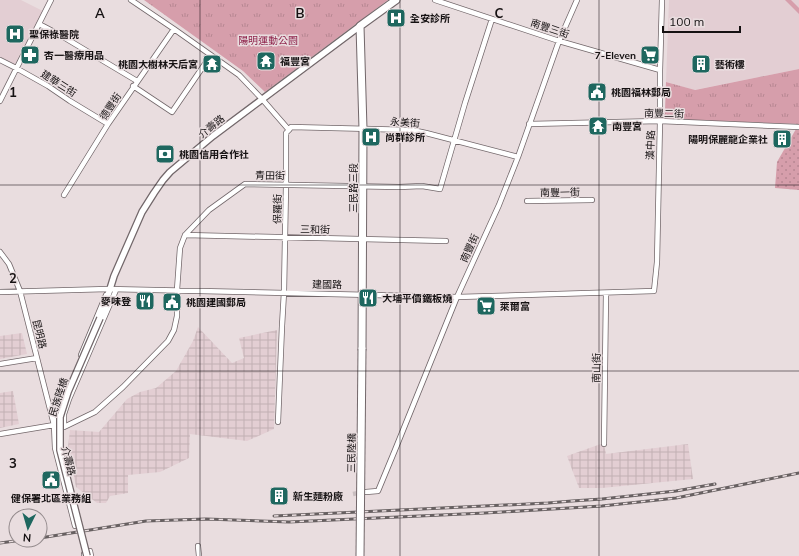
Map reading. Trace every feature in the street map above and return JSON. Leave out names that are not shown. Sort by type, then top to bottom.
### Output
[{"type":"main road","name":"介壽路","points":[[360,26],[394,1]]},
{"type":"main road","name":"三民路三段","points":[[360,26],[363,129],[362,349]]},
{"type":"main road","name":"三民陸橋","points":[[360,556],[362,349]]},
{"type":"street","points":[[0,101],[51,0]]},
{"type":"street","points":[[131,0],[239,75],[262,99],[288,130]]},
{"type":"street","name":"南豐三街","points":[[435,0],[559,41],[660,70]]},
{"type":"street","name":"南豐街","points":[[366,492],[378,491],[396,450],[457,297],[496,211],[518,156],[559,41],[577,0]]},
{"type":"street","name":"漢中路","points":[[654,291],[657,262],[662,0]]},
{"type":"street","name":"青田街","points":[[64,427],[95,412],[123,387],[168,340],[174,330],[177,316],[180,248],[185,235],[209,210],[246,184],[399,188],[422,186],[440,189],[492,19]]},
{"type":"street","points":[[39,24],[137,81]]},
{"type":"street","name":"介壽路","points":[[100,318],[111,289],[114,276],[142,212],[170,172],[213,136],[360,26]]},
{"type":"street","name":"德豐街","points":[[64,195],[133,86],[174,29]]},
{"type":"street","points":[[133,86],[172,112],[211,55]]},
{"type":"street","name":"建華三街","points":[[0,60],[48,86],[108,124]]},
{"type":"street","name":"南豐二街","points":[[529,124],[660,121],[799,127]]},
{"type":"street","name":"永美街","points":[[288,130],[291,127],[412,130],[426,132],[518,156]]},
{"type":"street","name":"保羅街","points":[[278,422],[284,292],[286,133],[288,130]]},
{"type":"street","name":"南豐一街","points":[[527,201],[592,200]]},
{"type":"street","name":"三和街","points":[[185,235],[446,241]]},
{"type":"street","name":"昆明路","points":[[0,252],[9,264],[20,291],[54,425]]},
{"type":"street","name":"介壽路","points":[[75,526],[54,448],[54,425],[59,407],[111,289]]},
{"type":"street","name":"介壽路","points":[[64,427],[64,414],[69,399],[111,289]]},
{"type":"street","name":"建國路","points":[[0,292],[111,289],[457,297],[654,291]]},
{"type":"street","name":"南山街","points":[[604,444],[606,293]]},
{"type":"street","name":"民族陸橋","points":[[87,555],[60,450],[60,417],[68,392],[100,318]]},
{"type":"street","points":[[0,364],[37,358]]},
{"type":"street","points":[[0,434],[54,425],[64,427]]},
{"type":"street","points":[[198,546],[199,556]]},
{"type":"shaded area","name":"聖保祿醫院","points":[[0,0],[21,0],[43,11],[15,64],[0,57]]},
{"type":"shaded area","points":[[669,0],[799,0],[799,69],[694,90],[666,82]]},
{"type":"shaded area","points":[[198,327],[232,363],[244,358],[239,338],[277,330],[274,429],[247,441],[190,434],[189,458],[160,472],[128,475],[128,493],[110,496],[106,503],[97,503],[76,487],[68,447],[70,430],[99,432],[127,399],[140,392],[156,388],[176,371],[193,341]]},
{"type":"shaded area","points":[[22,333],[27,354],[0,359],[0,336]]},
{"type":"shaded area","points":[[13,391],[19,424],[0,428],[0,393]]},
{"type":"shaded area","points":[[604,444],[606,454],[688,444],[693,479],[602,488],[579,488],[567,456]]},
{"type":"green space","name":"陽明運動公園","points":[[144,0],[388,0],[265,92],[243,71]]},
{"type":"green space","points":[[785,0],[791,0],[799,8],[799,14]]},
{"type":"green space","points":[[799,69],[799,124],[663,119],[665,111],[666,82],[695,90]]},
{"type":"green space","points":[[796,129],[799,129],[799,190],[775,188],[777,162]]},
{"type":"tunnel","points":[[353,494],[363,492]]},
{"type":"railway","points":[[48,537],[146,521],[206,519],[289,522],[602,506],[676,498],[799,473]]},
{"type":"railway","points":[[274,516],[548,503],[676,491],[715,484]]},
{"type":"railway","points":[[0,543],[8,542]]},
{"type":"place","name":"全安診所","points":[[396,18]]},
{"type":"place","name":"聖保祿醫院","points":[[15,34]]},
{"type":"place","name":"杏一醫療用品","points":[[30,55]]},
{"type":"place","name":"7-Eleven","points":[[650,55]]},
{"type":"place","name":"福豐宮","points":[[266,61]]},
{"type":"place","name":"桃園大樹林天后宮","points":[[212,64]]},
{"type":"place","name":"藝術樓","points":[[701,64]]},
{"type":"place","name":"桃園福林郵局","points":[[597,92]]},
{"type":"place","name":"南豐宮","points":[[598,126]]},
{"type":"place","name":"尚群診所","points":[[371,137]]},
{"type":"place","name":"陽明保麗龍企業社","points":[[782,139]]},
{"type":"place","name":"桃園信用合作社","points":[[165,154]]},
{"type":"place","name":"大埔平價鐵板燒","points":[[368,298]]},
{"type":"place","name":"麥味登","points":[[145,301]]},
{"type":"place","name":"桃園建國郵局","points":[[172,302]]},
{"type":"place","name":"萊爾富","points":[[486,306]]},
{"type":"place","name":"健保署北區業務組","points":[[51,480]]},
{"type":"place","name":"新生麵粉廠","points":[[279,496]]}]
